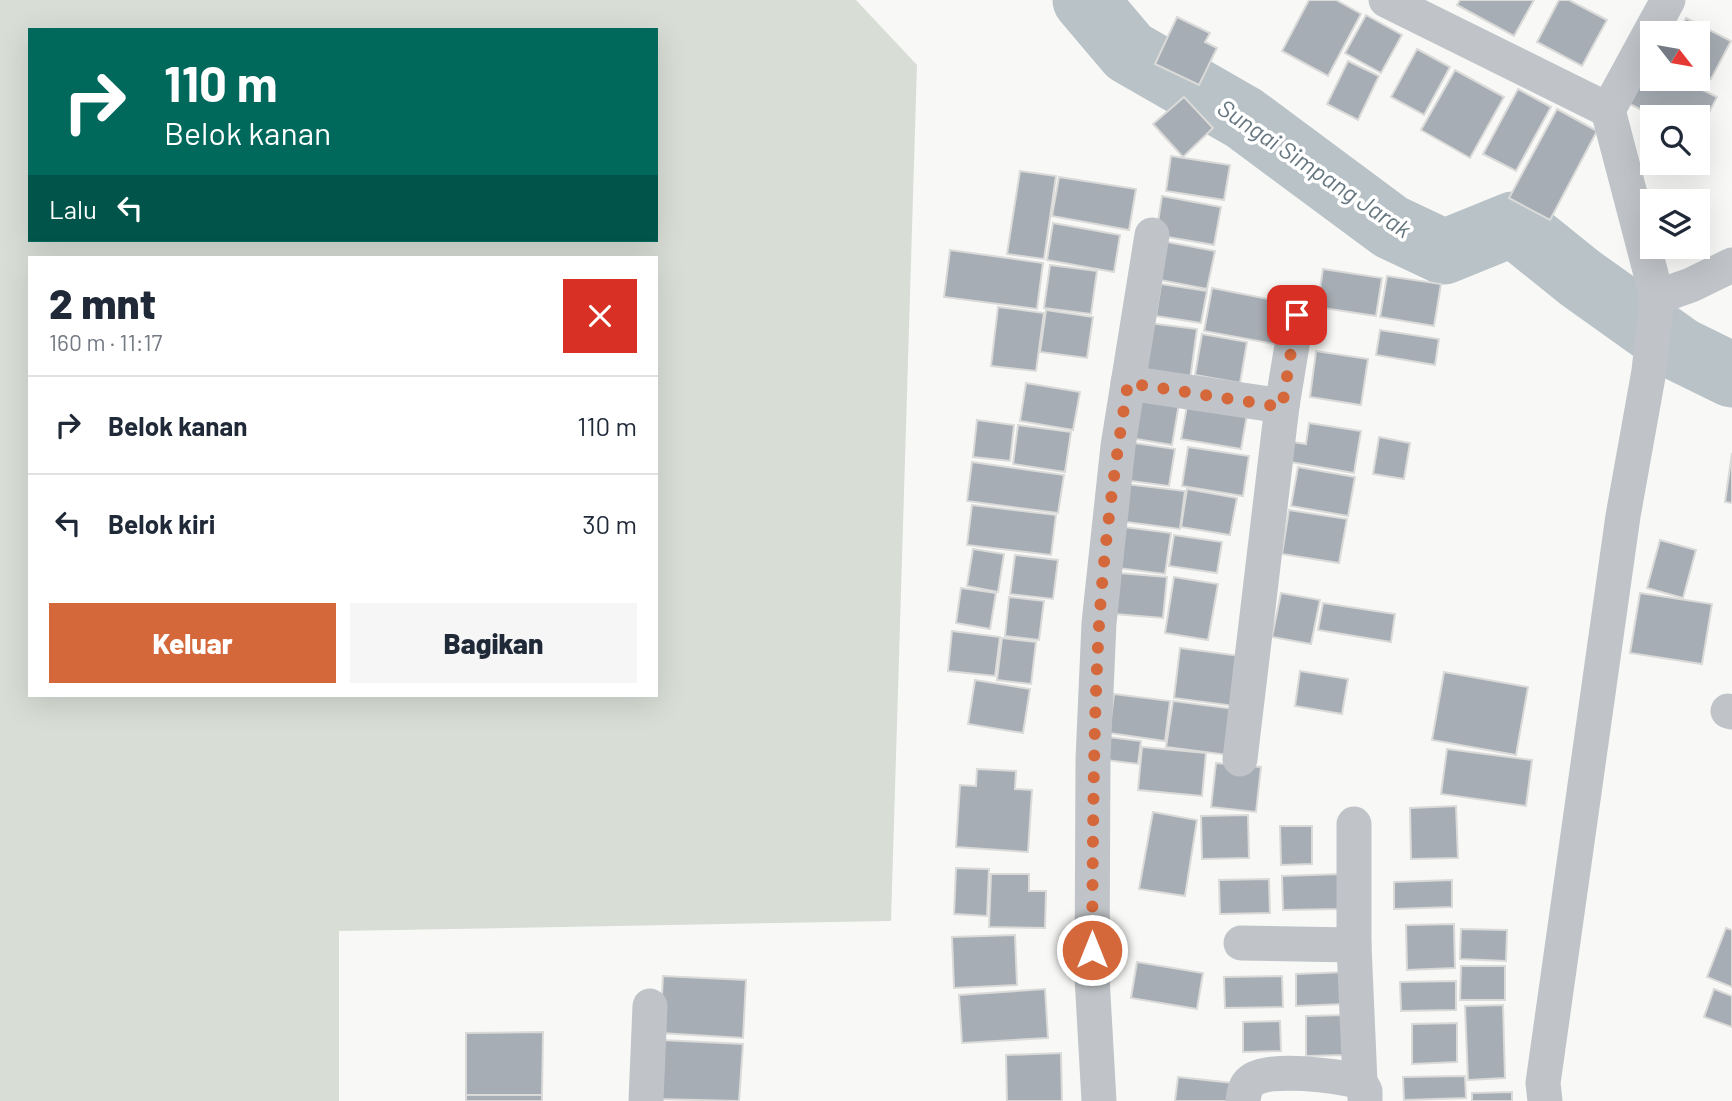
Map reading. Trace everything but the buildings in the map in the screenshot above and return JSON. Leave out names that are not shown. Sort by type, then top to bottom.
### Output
[{"type":"street","points":[[1386,0],[1423,8],[1608,110]]},
{"type":"street","points":[[1545,1101],[1544,1083],[1615,572],[1657,305],[1608,110],[1668,0]]},
{"type":"street","points":[[1100,1101],[1092,977],[1093,759],[1099,623],[1118,446],[1152,236]]},
{"type":"street","points":[[1657,305],[1732,265]]},
{"type":"street","points":[[1240,759],[1282,407],[1297,315]]},
{"type":"street","points":[[1128,383],[1282,407]]},
{"type":"street","points":[[1243,1101],[1245,1089],[1251,1080],[1262,1076],[1315,1073],[1363,1091],[1354,945],[1354,824]]},
{"type":"street","points":[[1241,943],[1354,945]]},
{"type":"street","points":[[646,1101],[650,1006]]},
{"type":"shaded area","points":[[0,0],[856,0],[917,65],[891,921],[339,931],[339,1101],[0,1101]]},
{"type":"waterway","name":"Sungai Simpang Jarak","points":[[1085,0],[1129,52],[1244,118],[1391,227],[1444,252],[1513,224],[1580,278],[1681,350],[1732,375]]},
{"type":"route","points":[[1092,950],[1093,759],[1099,623],[1118,446],[1128,383],[1282,407],[1297,315]]}]
